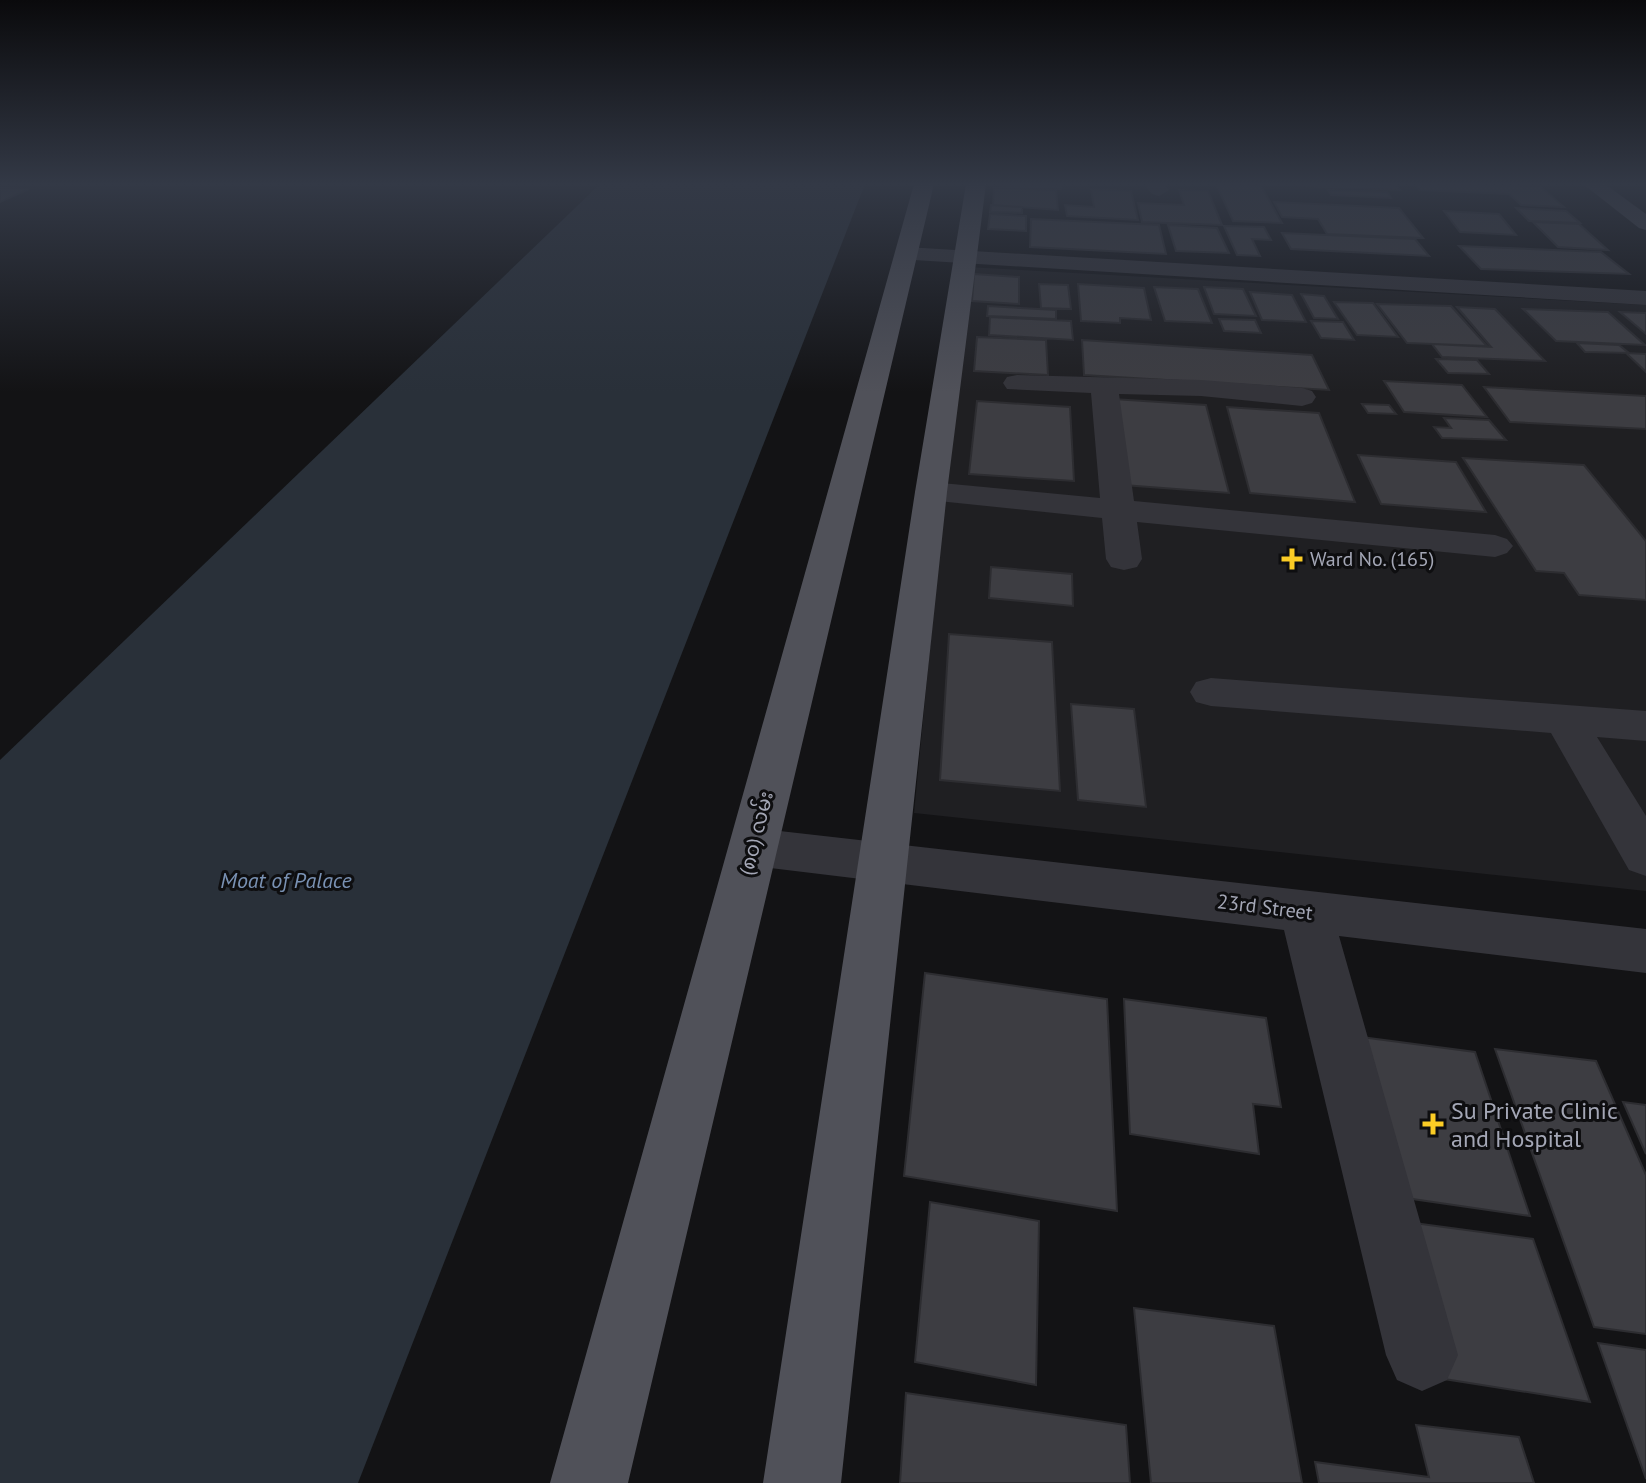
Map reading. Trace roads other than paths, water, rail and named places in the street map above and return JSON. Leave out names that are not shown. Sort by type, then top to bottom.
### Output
[{"type":"main road","points":[[802,1483],[931,492],[966,253]]},
{"type":"main road","name":"(၈၀) လမ်း","points":[[589,1483],[906,254]]},
{"type":"street","points":[[906,254],[1646,298]]},
{"type":"street","points":[[1017,383],[1201,388],[1302,397]]},
{"type":"street","points":[[1104,384],[1124,559]]},
{"type":"street","points":[[931,492],[1495,546]]},
{"type":"street","points":[[1211,692],[1646,726]]},
{"type":"street","points":[[1565,720],[1646,857]]},
{"type":"street","name":"23rd Street","points":[[753,847],[1646,951]]},
{"type":"street","points":[[1306,912],[1422,1355]]},
{"type":"water","name":"Moat of Palace","points":[[528,253],[838,253],[358,1483],[0,1483],[0,760]]},
{"type":"place","name":"Ward No. (165)","points":[[1292,559]]},
{"type":"place","name":"Su Private Clinic and Hospital","points":[[1433,1124]]}]
